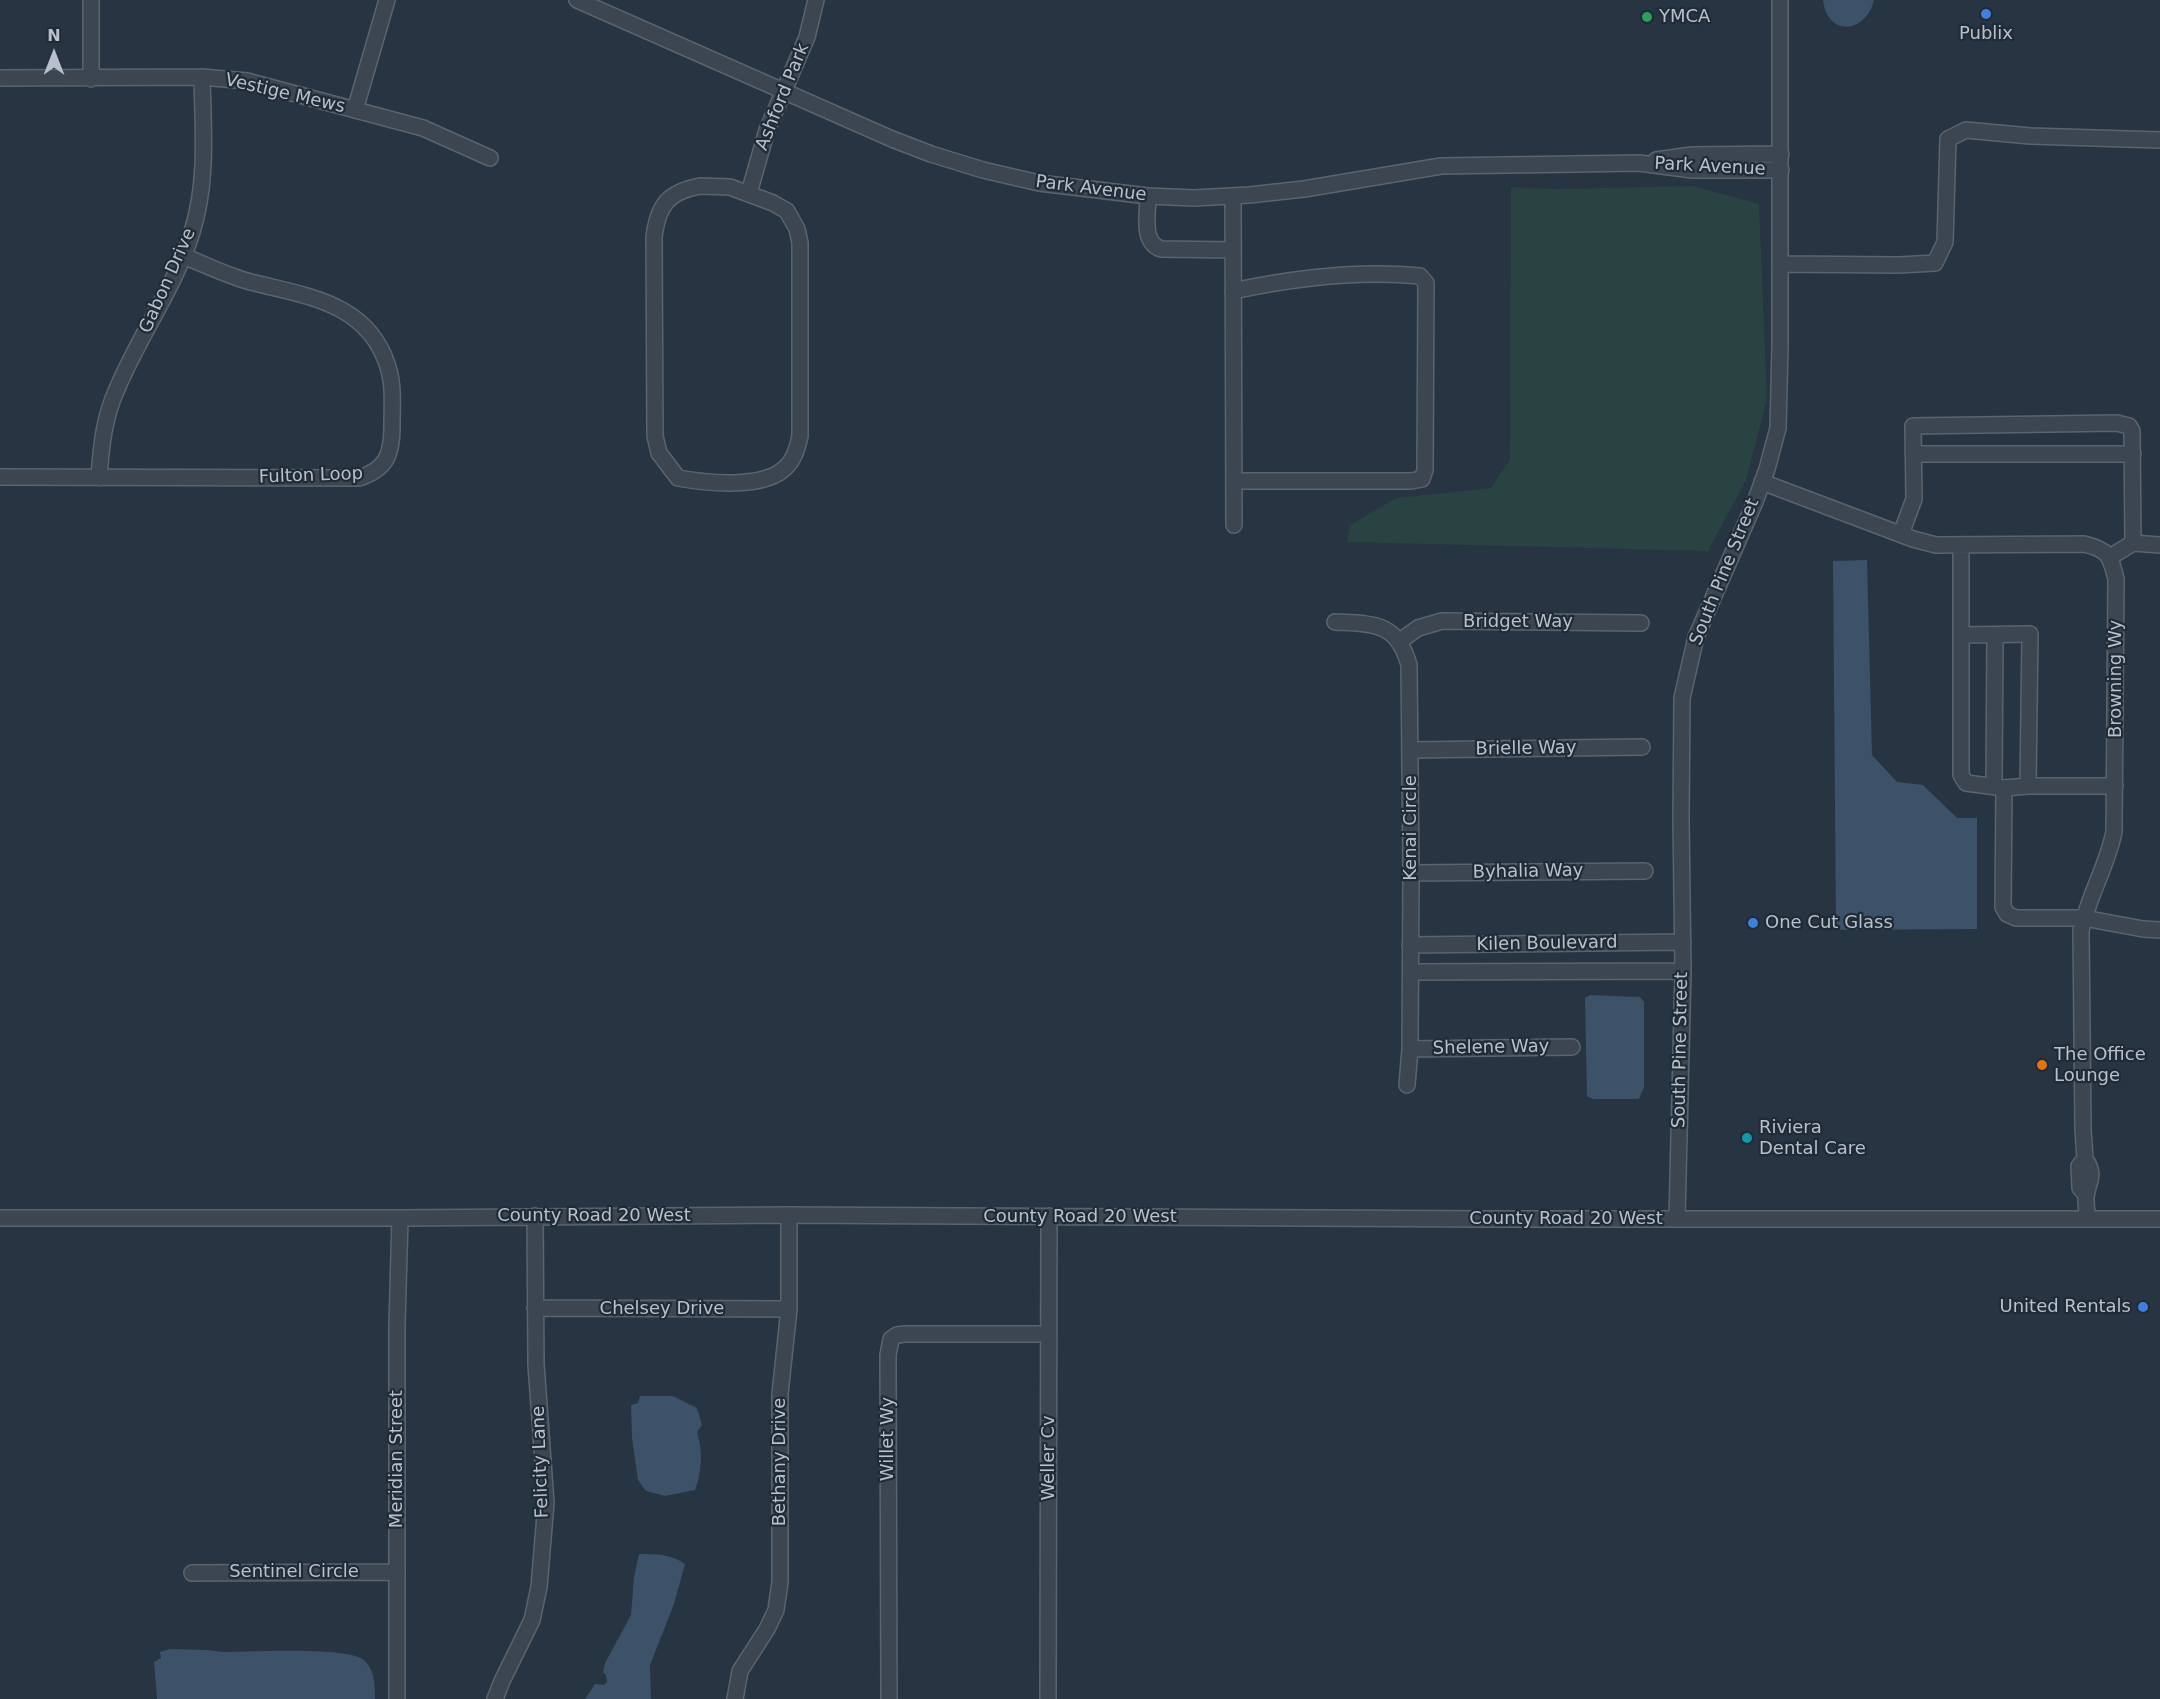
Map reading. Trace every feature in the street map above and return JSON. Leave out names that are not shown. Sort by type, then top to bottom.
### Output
[{"type":"street","points":[[91,0],[91,79]]},
{"type":"street","points":[[355,110],[387,0]]},
{"type":"street","name":"Park Avenue","points":[[577,0],[892,139],[983,170],[1039,183],[1148,196],[1233,196],[1304,189],[1441,166],[1639,163],[1692,155],[1781,162]]},
{"type":"street","name":"Ashford Park","points":[[749,193],[767,130],[807,37],[816,0]]},
{"type":"street","name":"South Pine Street","points":[[1677,1218],[1683,971],[1682,698],[1696,636],[1762,482],[1774,444],[1780,402],[1780,0]]},
{"type":"street","name":"Vestige Mews","points":[[0,78],[202,77],[247,81],[423,128],[490,158]]},
{"type":"street","name":"Gabon Drive","points":[[99,478],[105,427],[117,388],[183,256],[192,232],[202,189],[202,77]]},
{"type":"street","points":[[1780,264],[1935,263],[1945,242],[1948,139],[1966,130],[2030,136],[2160,140]]},
{"type":"street","points":[[700,186],[730,187],[749,193],[787,211],[797,229],[800,243],[800,436],[797,449],[791,471],[758,481],[699,482],[678,478],[665,471],[655,436],[654,237],[656,217],[668,192],[700,186]]},
{"type":"street","points":[[1148,196],[1148,236],[1154,246],[1161,249],[1233,250]]},
{"type":"street","points":[[1233,196],[1234,525]]},
{"type":"street","name":"Fulton Loop","points":[[0,477],[359,478],[382,467],[389,455],[392,439],[392,388],[388,367],[380,348],[367,329],[347,312],[325,300],[244,280],[183,256]]},
{"type":"street","points":[[1233,291],[1285,280],[1313,277],[1407,274],[1420,276],[1426,283],[1425,470],[1422,479],[1412,481],[1234,481]]},
{"type":"street","points":[[1901,534],[1914,499],[1912,426],[2117,423],[2129,426],[2132,431],[2133,543]]},
{"type":"street","points":[[1913,454],[2133,454]]},
{"type":"street","points":[[1762,482],[1936,545],[2084,544],[2097,548],[2110,557],[2133,543],[2160,545]]},
{"type":"street","points":[[1961,545],[1961,775],[1966,783],[1999,787],[2115,786]]},
{"type":"street","name":"Browning Wy","points":[[2087,1219],[2086,1195],[2090,1187],[2091,1167],[2085,1159],[2083,1129],[2081,942],[2084,918],[2110,851],[2114,832],[2116,579],[2110,557]]},
{"type":"street","name":"Bridget Way","points":[[1400,640],[1418,628],[1442,621],[1641,623]]},
{"type":"street","points":[[1335,622],[1371,624],[1389,631],[1400,640]]},
{"type":"street","points":[[1995,634],[2003,907],[2007,914],[2016,918],[2084,918],[2160,930]]},
{"type":"street","points":[[1961,635],[2030,634],[2028,786]]},
{"type":"street","name":"Kenai Circle","points":[[1400,640],[1409,665],[1412,873],[1410,1049],[1407,1085]]},
{"type":"street","name":"Brielle Way","points":[[1410,750],[1642,747]]},
{"type":"street","name":"Byhalia Way","points":[[1412,873],[1645,871]]},
{"type":"street","name":"Kilen Boulevard","points":[[1410,945],[1683,942]]},
{"type":"street","points":[[1545,944],[1545,971]]},
{"type":"street","name":"Kilen Boulevard","points":[[1411,972],[1683,971]]},
{"type":"street","name":"Shelene Way","points":[[1410,1049],[1572,1047]]},
{"type":"street","name":"County Road 20 West","points":[[0,1218],[789,1215],[1485,1219],[2160,1219]]},
{"type":"street","name":"Bethany Drive","points":[[735,1699],[740,1671],[767,1629],[776,1610],[780,1582],[780,1394],[789,1309],[789,1215]]},
{"type":"street","name":"Felicity Lane","points":[[495,1699],[532,1620],[539,1587],[546,1503],[536,1364],[535,1216]]},
{"type":"street","name":"Weller Cv","points":[[1048,1699],[1049,1216]]},
{"type":"street","name":"Meridian Street","points":[[397,1699],[397,1325],[400,1218]]},
{"type":"street","name":"Chelsey Drive","points":[[535,1308],[789,1309]]},
{"type":"street","name":"Willet Wy","points":[[889,1699],[888,1355],[891,1339],[897,1335],[906,1334],[1049,1334]]},
{"type":"street","name":"Sentinel Circle","points":[[192,1573],[397,1572]]},
{"type":"green space","points":[[1693,186],[1759,204],[1767,399],[1746,480],[1708,551],[1347,542],[1350,525],[1396,498],[1491,488],[1510,459],[1511,187],[1552,189]]},
{"type":"water","points":[[1823,0],[1874,0],[1863,20],[1847,27],[1832,20],[1826,12]]},
{"type":"water","points":[[1867,560],[1872,755],[1897,782],[1923,785],[1957,818],[1977,818],[1977,929],[1836,930],[1833,561]]},
{"type":"water","points":[[1590,995],[1640,997],[1644,1002],[1644,1087],[1639,1099],[1593,1099],[1587,1096],[1585,998]]},
{"type":"water","points":[[640,1396],[673,1396],[697,1408],[702,1425],[697,1432],[701,1461],[695,1490],[665,1496],[646,1491],[638,1480],[632,1438],[631,1405],[638,1403]]},
{"type":"water","points":[[639,1554],[669,1556],[685,1564],[674,1604],[650,1665],[651,1699],[585,1699],[595,1684],[604,1685],[607,1682],[603,1672],[605,1663],[631,1615],[634,1577]]},
{"type":"water","points":[[170,1649],[223,1652],[319,1651],[354,1656],[364,1660],[370,1668],[375,1699],[157,1699],[154,1662],[161,1658],[160,1652]]},
{"type":"place","name":"Publix","points":[[1986,14]]},
{"type":"place","name":"YMCA","points":[[1647,17]]},
{"type":"place","name":"One Cut Glass","points":[[1753,923]]},
{"type":"place","name":"The Office Lounge","points":[[2042,1065]]},
{"type":"place","name":"Riviera Dental Care","points":[[1747,1138]]},
{"type":"place","name":"United Rentals","points":[[2143,1307]]}]
